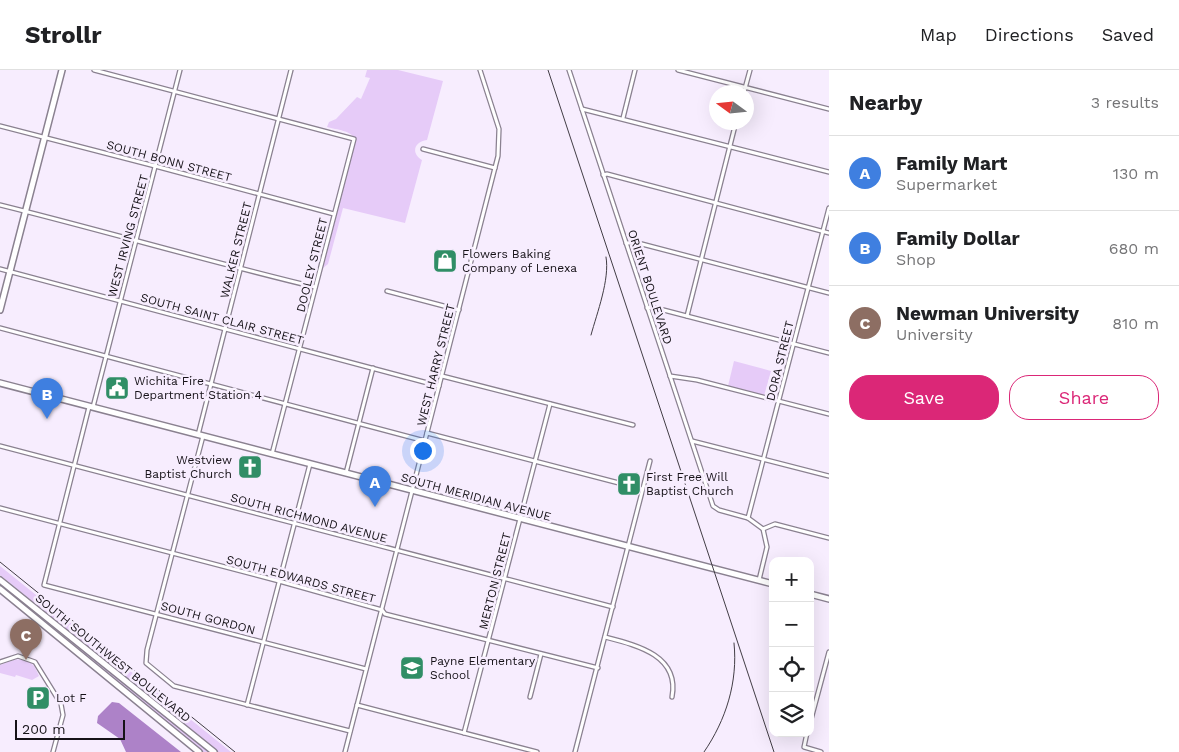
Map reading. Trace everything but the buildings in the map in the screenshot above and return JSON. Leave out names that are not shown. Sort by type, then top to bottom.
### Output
[{"type":"main road","points":[[0,310],[62,70]]},
{"type":"main road","name":"SOUTH MERIDIAN AVENUE","points":[[0,383],[769,583]]},
{"type":"main road","name":"SOUTH SOUTHWEST BOULEVARD","points":[[0,580],[214,752]]},
{"type":"main road","name":"SOUTH SOUTHWEST BOULEVARD","points":[[0,589],[199,752]]},
{"type":"main road","points":[[814,595],[829,599]]},
{"type":"street","points":[[94,70],[279,119]]},
{"type":"street","name":"WEST IRVING STREET","points":[[45,585],[74,465],[106,356],[180,70]]},
{"type":"street","name":"WALKER STREET","points":[[247,706],[174,686],[148,666],[145,659],[187,495],[211,384],[291,70]]},
{"type":"street","name":"WEST HARRY STREET","points":[[345,752],[499,150],[499,129],[480,70]]},
{"type":"street","name":"ORIENT BOULEVARD","points":[[569,70],[712,504],[716,509],[748,518]]},
{"type":"street","points":[[623,118],[635,70]]},
{"type":"street","points":[[678,70],[735,85]]},
{"type":"street","points":[[747,85],[750,70]]},
{"type":"street","points":[[754,90],[829,109]]},
{"type":"street","points":[[582,109],[829,172]]},
{"type":"street","name":"DOOLEY STREET","points":[[272,454],[354,139],[279,119]]},
{"type":"street","name":"SOUTH BONN STREET","points":[[0,126],[334,214]]},
{"type":"street","points":[[687,316],[734,130]]},
{"type":"street","points":[[423,149],[495,168]]},
{"type":"street","points":[[603,175],[608,174],[829,233]]},
{"type":"street","points":[[0,205],[315,287]]},
{"type":"street","name":"DORA STREET","points":[[748,518],[829,208]]},
{"type":"street","points":[[626,243],[638,243],[829,293]]},
{"type":"street","name":"SOUTH SAINT CLAIR STREET","points":[[0,269],[439,386]]},
{"type":"street","points":[[387,291],[459,310]]},
{"type":"street","points":[[648,308],[652,307],[829,353]]},
{"type":"street","points":[[0,328],[425,441]]},
{"type":"street","points":[[346,473],[373,368]]},
{"type":"street","points":[[442,376],[633,425]]},
{"type":"street","points":[[670,376],[697,380],[829,414]]},
{"type":"street","name":"MERTON STREET","points":[[464,733],[550,404]]},
{"type":"street","points":[[427,433],[642,490]]},
{"type":"street","points":[[692,441],[829,476]]},
{"type":"street","name":"SOUTH RICHMOND AVENUE","points":[[0,446],[612,607]]},
{"type":"street","points":[[575,752],[650,461]]},
{"type":"street","points":[[310,464],[247,706],[350,731]]},
{"type":"street","name":"SOUTH EDWARDS STREET","points":[[0,508],[279,581],[382,610],[385,614],[598,668]]},
{"type":"street","points":[[748,518],[763,529],[767,547],[759,580]]},
{"type":"street","points":[[763,529],[775,524],[829,538]]},
{"type":"street","name":"SOUTH GORDON","points":[[45,585],[366,669]]},
{"type":"street","points":[[606,637],[652,652],[664,663],[671,677],[672,697]]},
{"type":"street","points":[[814,708],[829,652]]},
{"type":"street","points":[[530,697],[541,654]]},
{"type":"street","points":[[0,662],[18,656],[35,662],[62,704],[63,715],[53,752]]},
{"type":"street","points":[[357,706],[536,752]]},
{"type":"street","points":[[807,737],[804,747],[822,752]]},
{"type":"shaded area","points":[[367,70],[398,70],[443,81],[427,140],[419,143],[415,151],[422,160],[405,223],[343,208],[328,264],[323,268],[356,140],[347,132],[327,127],[329,122],[336,119],[357,97],[361,99],[370,78],[365,77]]},
{"type":"shaded area","points":[[734,361],[771,371],[764,396],[728,386]]},
{"type":"shaded area","points":[[0,566],[231,752],[218,752],[0,575]]},
{"type":"shaded area","points":[[0,583],[58,631],[54,631],[0,586]]},
{"type":"shaded area","points":[[67,640],[72,641],[210,752],[203,752]]},
{"type":"shaded area","points":[[14,660],[28,661],[35,668],[39,676],[32,680],[0,673],[0,665]]},
{"type":"shaded area","points":[[112,702],[119,703],[181,752],[126,752],[120,739],[97,723],[98,716]]},
{"type":"railway","points":[[548,70],[774,752]]},
{"type":"railway","points":[[591,335],[605,286],[606,257]]},
{"type":"railway","points":[[0,562],[235,752]]},
{"type":"railway","points":[[704,752],[719,727],[729,700],[734,672],[734,643]]},
{"type":"place","name":"Flowers Baking Company of Lenexa","points":[[445,261]]},
{"type":"place","name":"Wichita Fire Department Station 4","points":[[117,388]]},
{"type":"place","name":"Family Dollar","points":[[47,419]]},
{"type":"place","name":"Westview Baptist Church","points":[[250,467]]},
{"type":"place","name":"First Free Will Baptist Church","points":[[629,484]]},
{"type":"place","name":"Family Mart","points":[[375,507]]},
{"type":"place","name":"Newman University","points":[[26,660]]},
{"type":"place","name":"Payne Elementary School","points":[[412,668]]},
{"type":"place","name":"Lot F","points":[[38,698]]}]
